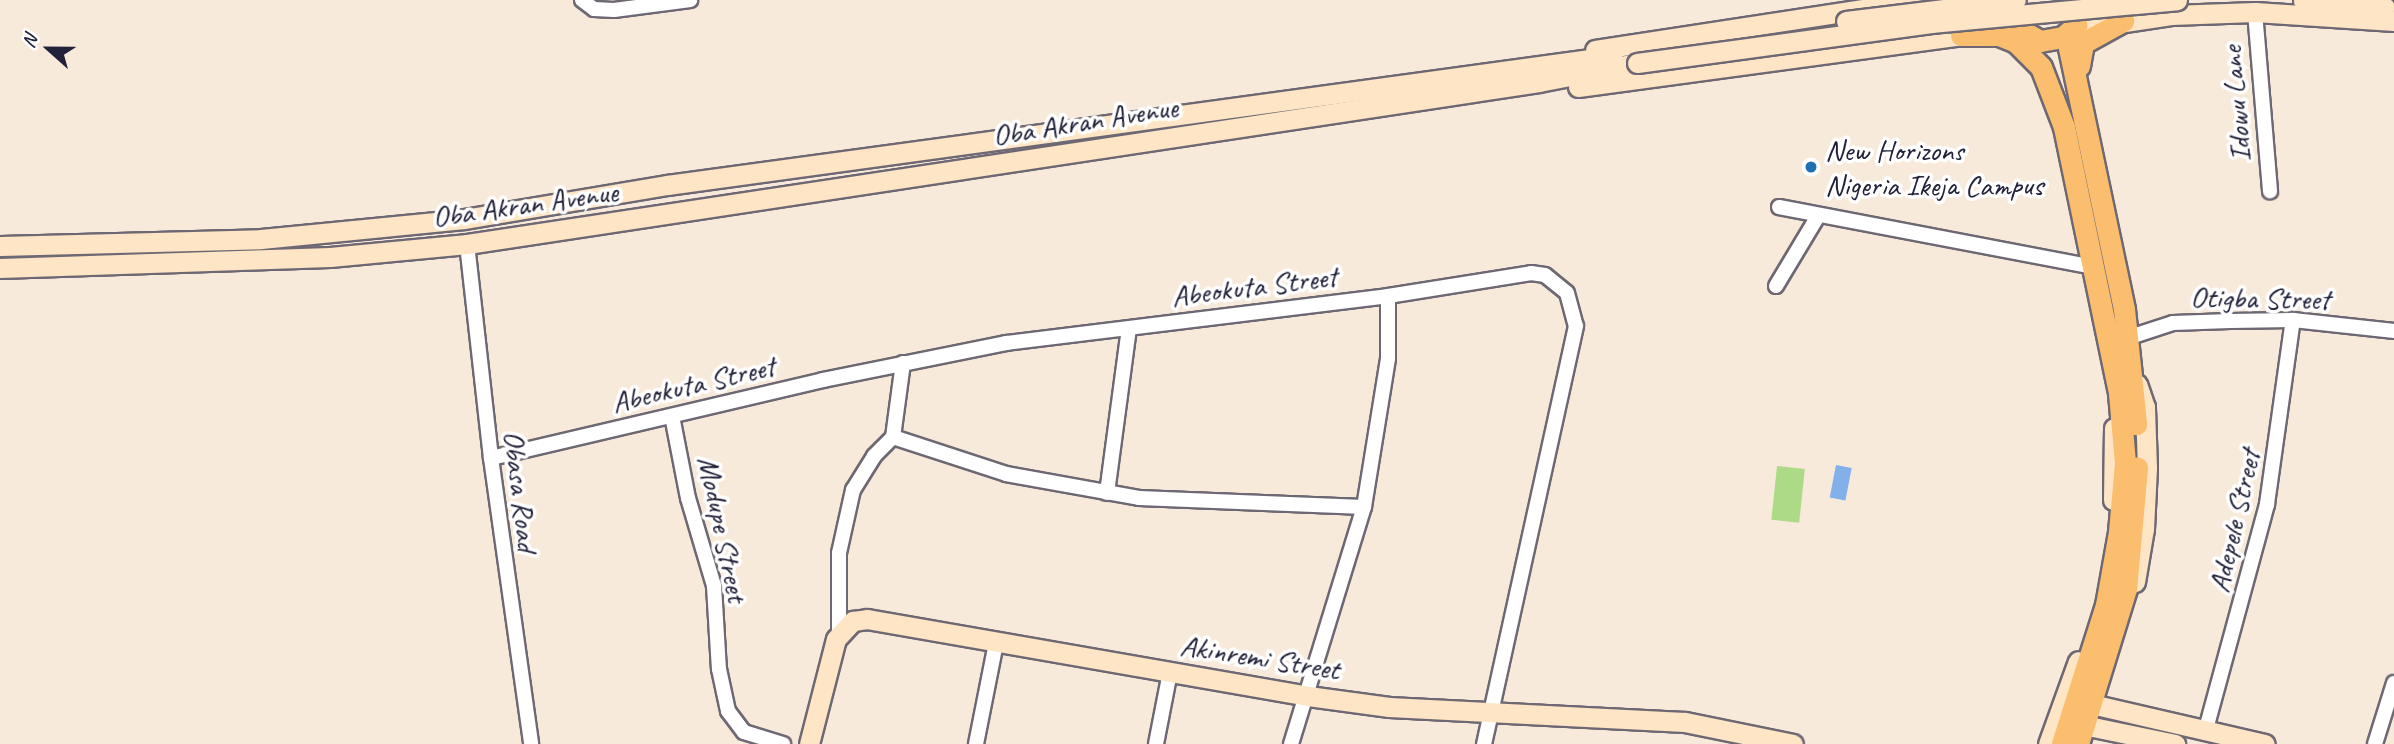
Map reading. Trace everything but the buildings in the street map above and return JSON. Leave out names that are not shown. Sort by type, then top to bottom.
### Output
[{"type":"main road","points":[[1519,69],[1545,59],[1633,43],[1922,0]]},
{"type":"main road","points":[[2005,0],[2006,12],[2020,32],[2044,52],[2094,267],[2118,342],[2132,371],[2147,426],[2144,529],[2132,602],[2090,736],[2175,744]]},
{"type":"main road","name":"Oba Akran Avenue","points":[[0,268],[330,257],[467,244],[1539,82],[1636,58],[2016,0]]},
{"type":"main road","points":[[2062,744],[2106,605],[2123,486],[2118,342],[2080,99],[2069,48],[2073,30],[2086,0]]},
{"type":"main road","name":"Oba Akran Avenue","points":[[0,246],[261,239],[464,219],[667,185],[1519,69],[1931,23],[2177,0]]},
{"type":"main road","points":[[2281,0],[2394,9]]},
{"type":"main road","points":[[1539,82],[1565,89],[1961,34],[2020,32],[2040,41],[2073,30],[2123,21],[2249,6],[2394,20]]},
{"type":"main road","points":[[1852,10],[1866,14],[1870,25],[1868,38],[1858,48]]},
{"type":"main road","points":[[2080,99],[2083,43],[2123,21]]},
{"type":"main road","points":[[1961,34],[1998,36],[2016,42],[2041,67],[2056,106]]},
{"type":"main road","points":[[2078,744],[2126,589],[2137,469],[2132,371]]},
{"type":"main road","points":[[2048,744],[2102,593],[2113,512],[2119,393]]},
{"type":"main road","name":"Akinremi Street","points":[[839,634],[853,621],[867,619],[1308,696],[1491,713],[1685,722],[1793,744]]},
{"type":"main road","points":[[809,744],[839,634]]},
{"type":"main road","points":[[2100,706],[2265,744]]},
{"type":"street","points":[[582,0],[594,9],[614,10],[690,0]]},
{"type":"street","name":"Idowu Lane","points":[[2249,6],[2270,191]]},
{"type":"street","points":[[1779,207],[2094,267]]},
{"type":"street","points":[[1776,286],[1818,216]]},
{"type":"street","name":"Obasa Road","points":[[467,244],[491,458],[531,744]]},
{"type":"street","name":"Abeokuta Street","points":[[491,458],[903,363],[1006,343],[1388,296],[1531,273],[1545,275],[1567,293],[1576,326],[1484,744]]},
{"type":"street","points":[[1291,744],[1308,696],[1364,507],[1388,358],[1388,296]]},
{"type":"street","name":"Otigba Street","points":[[2118,342],[2174,323],[2293,320],[2394,331]]},
{"type":"street","name":"Adepele Street","points":[[2206,729],[2267,504],[2293,320]]},
{"type":"street","points":[[1107,493],[1129,328]]},
{"type":"street","points":[[839,634],[839,553],[853,490],[874,456],[893,437],[903,363]]},
{"type":"street","name":"Modupe Street","points":[[672,416],[688,498],[714,586],[719,669],[729,711],[744,732],[783,744]]},
{"type":"street","points":[[893,437],[1006,474],[1139,498],[1364,507]]},
{"type":"street","points":[[976,744],[996,643]]},
{"type":"street","points":[[1156,744],[1170,672]]},
{"type":"street","points":[[2375,744],[2394,683]]},
{"type":"green space","points":[[1777,466],[1805,469],[1799,523],[1771,520]]},
{"type":"water","points":[[1836,465],[1852,468],[1845,500],[1830,497]]},
{"type":"place","name":"New Horizons Nigeria Ikeja Campus","points":[[1811,167]]}]
